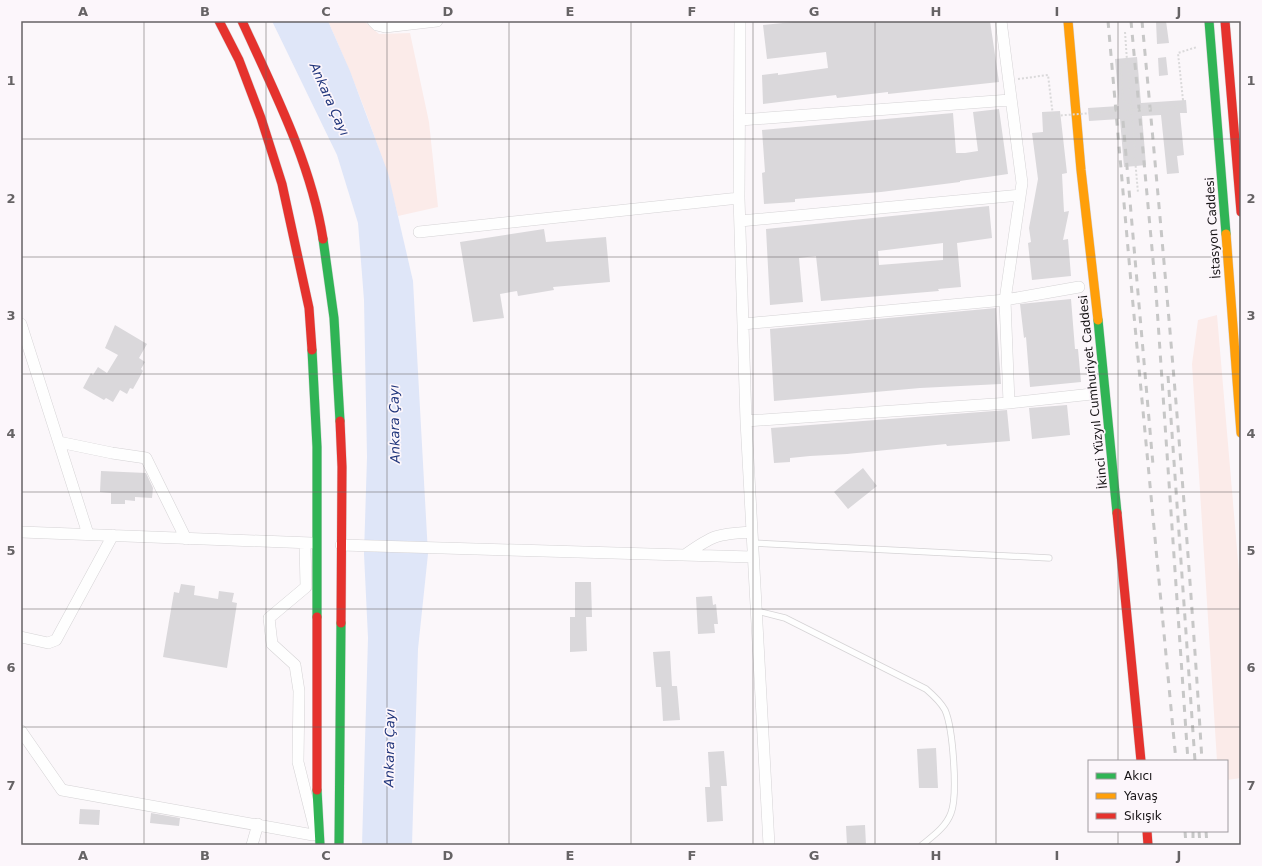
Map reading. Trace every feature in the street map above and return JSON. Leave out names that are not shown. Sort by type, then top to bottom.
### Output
[{"type":"main road","points":[[219,21],[239,60],[261,118],[282,184],[309,308],[314,370],[317,447],[311,543],[318,638],[317,792],[320,845]]},
{"type":"main road","points":[[242,21],[292,134],[320,222],[335,325],[342,468],[339,845]]},
{"type":"main road","name":"İkinci Yüzyıl Cumhuriyet Caddesi","points":[[1068,21],[1081,170],[1095,292],[1141,760]]},
{"type":"main road","name":"İstasyon Caddesi","points":[[1209,21],[1224,219],[1229,233],[1241,433]]},
{"type":"main road","points":[[1225,21],[1241,212]]},
{"type":"main road","points":[[1224,219],[1241,218]]},
{"type":"main road","points":[[311,543],[341,545]]},
{"type":"main road","points":[[1147,832],[1148,845]]},
{"type":"street","points":[[373,21],[380,27],[385,27],[437,21]]},
{"type":"street","points":[[740,21],[739,198],[746,421],[752,557],[757,611],[769,845]]},
{"type":"street","points":[[1001,21],[1010,100],[1022,183],[1005,300],[1008,403]]},
{"type":"street","points":[[740,120],[1010,100]]},
{"type":"street","points":[[740,221],[1020,195]]},
{"type":"street","points":[[419,232],[739,198]]},
{"type":"street","points":[[743,324],[1005,300],[1079,287]]},
{"type":"street","points":[[21,324],[88,534]]},
{"type":"street","points":[[746,421],[1008,403],[1092,394]]},
{"type":"street","points":[[58,442],[146,458],[186,539]]},
{"type":"street","points":[[21,532],[311,543],[306,587],[269,618],[272,644],[295,665],[299,691],[298,762],[314,826],[313,840],[258,824],[62,790],[21,731]]},
{"type":"street","points":[[685,555],[714,536],[723,534],[751,538]]},
{"type":"street","points":[[21,637],[48,643],[56,640],[113,535]]},
{"type":"street","points":[[341,545],[752,557]]},
{"type":"street","points":[[252,845],[258,824]]},
{"type":"lane","points":[[751,538],[1049,558]]},
{"type":"lane","points":[[757,611],[785,618],[926,689],[939,701],[945,710],[949,726],[955,799],[951,814],[944,826],[922,845]]},
{"type":"path","points":[[1125,32],[1127,61],[1121,68],[1123,100],[1131,110]]},
{"type":"path","points":[[1045,114],[1053,116],[1184,106],[1178,53],[1211,42]]},
{"type":"path","points":[[1128,69],[1135,150]]},
{"type":"path","points":[[1008,80],[1048,75],[1053,116]]},
{"type":"path","points":[[1131,110],[1124,122],[1127,153],[1135,159],[1138,193]]},
{"type":"shaded area","points":[[328,21],[364,21],[379,34],[410,33],[429,122],[438,207],[398,216],[392,191],[368,117]]},
{"type":"shaded area","points":[[1217,315],[1241,596],[1241,778],[1228,780],[1228,760],[1217,760],[1192,364],[1198,320]]},
{"type":"water","name":"Ankara Çayı","points":[[272,21],[328,21],[350,71],[388,173],[413,281],[428,554],[418,649],[412,845],[362,845],[368,638],[364,554],[367,457],[364,300],[358,223],[337,155]]},
{"type":"building","points":[[803,21],[990,21],[999,82],[888,94],[888,92],[837,98],[836,95],[763,104],[762,75],[778,73],[778,75],[828,68],[826,52],[767,59],[763,25]]},
{"type":"building","points":[[1156,21],[1166,21],[1169,43],[1157,44]]},
{"type":"building","points":[[1137,57],[1141,103],[1186,100],[1187,113],[1180,113],[1184,155],[1177,156],[1179,173],[1167,174],[1161,115],[1142,116],[1146,165],[1124,167],[1120,119],[1089,121],[1088,108],[1119,106],[1115,59]]},
{"type":"building","points":[[1166,57],[1168,75],[1159,76],[1158,58]]},
{"type":"building","points":[[999,109],[1008,174],[881,192],[795,199],[795,202],[764,204],[762,173],[765,172],[762,130],[953,113],[956,153],[965,153],[978,151],[973,112]]},
{"type":"building","points":[[1060,111],[1067,173],[1062,174],[1064,212],[1069,211],[1063,240],[1068,239],[1071,276],[1032,280],[1028,243],[1031,242],[1029,228],[1038,179],[1032,133],[1043,132],[1042,112]]},
{"type":"building","points":[[989,206],[992,238],[957,243],[961,287],[938,289],[939,291],[821,301],[816,256],[799,258],[803,302],[770,305],[766,229]],"holes":[[[943,243],[943,260],[879,265],[878,251]]]},
{"type":"building","points":[[544,229],[546,242],[606,237],[610,282],[553,287],[554,290],[518,296],[517,291],[500,294],[504,318],[473,322],[460,242]]},
{"type":"building","points":[[1071,299],[1075,349],[1078,349],[1081,382],[1030,387],[1026,337],[1024,338],[1020,304]]},
{"type":"building","points":[[996,308],[1001,384],[920,388],[774,401],[770,329]]},
{"type":"building","points":[[115,325],[147,344],[139,358],[145,362],[141,369],[143,371],[133,389],[130,388],[127,394],[120,390],[113,402],[106,398],[104,400],[83,388],[91,373],[93,375],[98,367],[107,373],[118,355],[105,348]]},
{"type":"building","points":[[1067,405],[1070,435],[1032,439],[1029,408]]},
{"type":"building","points":[[1007,410],[1010,441],[947,446],[946,444],[847,454],[810,456],[790,458],[790,462],[774,463],[771,428]]},
{"type":"building","points":[[863,468],[877,486],[848,509],[834,492]]},
{"type":"building","points":[[101,471],[146,473],[153,488],[152,498],[135,497],[135,501],[125,500],[125,504],[111,504],[111,493],[100,492]]},
{"type":"building","points":[[575,582],[591,582],[592,617],[586,617],[587,651],[570,652],[570,617],[575,617]]},
{"type":"building","points":[[181,584],[195,586],[194,595],[218,599],[219,591],[234,593],[232,602],[237,603],[227,668],[163,657],[174,592],[179,593]]},
{"type":"building","points":[[712,596],[713,605],[716,604],[718,624],[714,624],[715,633],[698,634],[696,597]]},
{"type":"building","points":[[670,651],[672,686],[677,686],[680,720],[663,721],[661,687],[656,687],[653,652]]},
{"type":"building","points":[[936,748],[938,788],[919,788],[917,749]]},
{"type":"building","points":[[724,751],[727,786],[721,786],[723,821],[707,822],[705,787],[710,787],[708,752]]},
{"type":"building","points":[[80,809],[100,810],[99,825],[79,824]]},
{"type":"building","points":[[151,813],[180,818],[179,826],[150,823]]},
{"type":"building","points":[[865,825],[866,845],[847,845],[846,826]]},
{"type":"railway","points":[[1108,21],[1176,760]]},
{"type":"railway","points":[[1131,21],[1156,292],[1188,760]]},
{"type":"railway","points":[[1142,21],[1175,391],[1190,576],[1202,760]]},
{"type":"railway","points":[[1123,121],[1153,465]]},
{"type":"railway","points":[[1168,376],[1195,760]]},
{"type":"railway","points":[[1185,832],[1186,845]]},
{"type":"railway","points":[[1193,832],[1193,845]]},
{"type":"railway","points":[[1199,832],[1200,845]]},
{"type":"railway","points":[[1206,832],[1207,845]]},
{"type":"traffic: fast","points":[[1209,21],[1226,234]]},
{"type":"traffic: fast","points":[[323,239],[334,318],[340,421]]},
{"type":"traffic: fast","points":[[1098,320],[1117,513]]},
{"type":"traffic: fast","points":[[312,350],[317,447],[317,617]]},
{"type":"traffic: fast","points":[[339,845],[341,623]]},
{"type":"traffic: fast","points":[[317,790],[320,845]]},
{"type":"traffic: slow","points":[[1068,21],[1081,170],[1098,320]]},
{"type":"traffic: slow","points":[[1226,234],[1241,433]]},
{"type":"traffic: jam","points":[[219,21],[239,60],[261,118],[282,184],[309,308],[312,350]]},
{"type":"traffic: jam","points":[[242,21],[279,101],[301,155],[310,183],[323,239]]},
{"type":"traffic: jam","points":[[1225,21],[1241,212]]},
{"type":"traffic: jam","points":[[340,421],[342,467],[341,623]]},
{"type":"traffic: jam","points":[[1117,513],[1141,760]]},
{"type":"traffic: jam","points":[[317,617],[317,790]]},
{"type":"traffic: jam","points":[[1147,832],[1148,845]]}]
